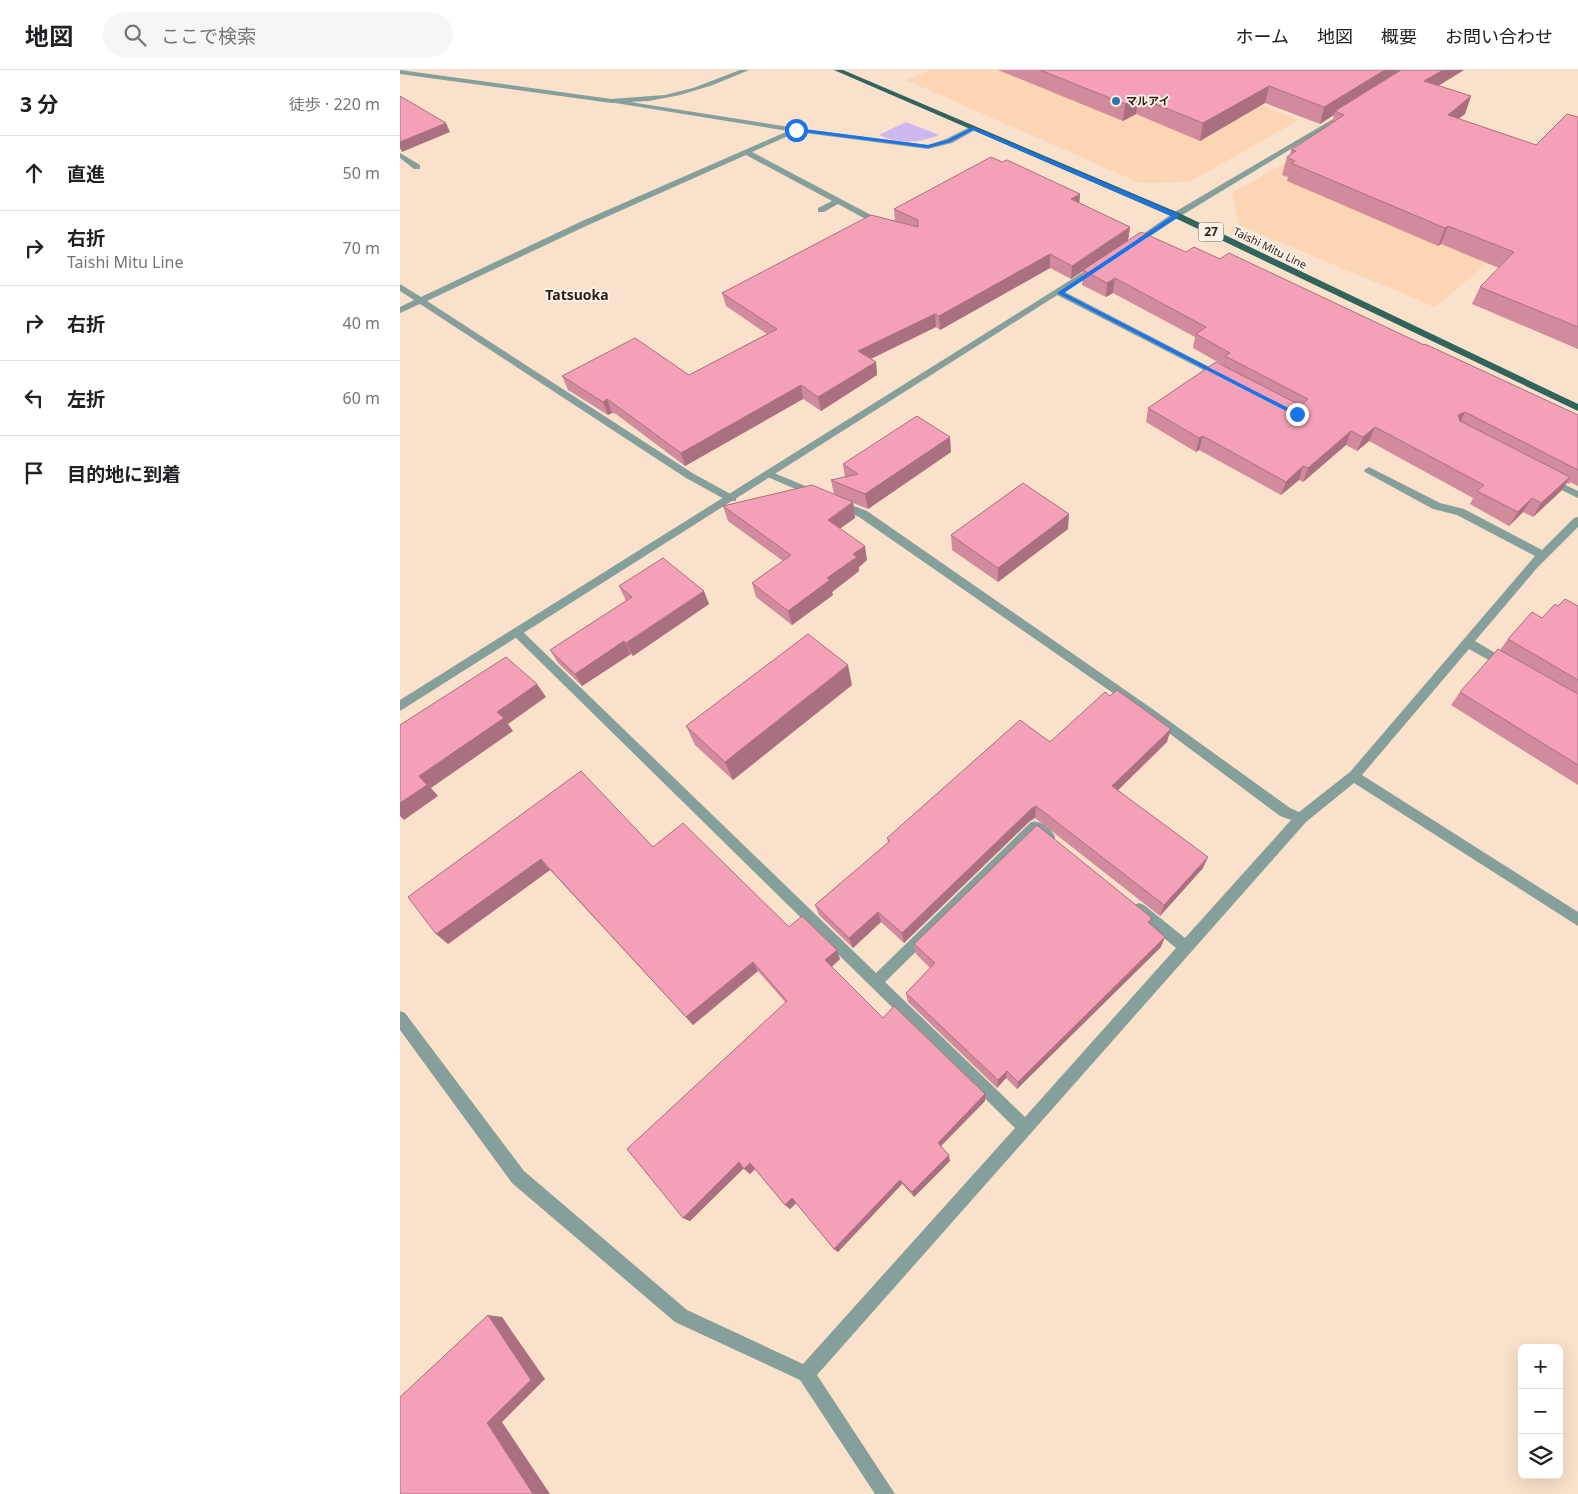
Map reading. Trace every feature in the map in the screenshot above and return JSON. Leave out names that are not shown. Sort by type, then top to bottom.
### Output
[{"type":"main road","name":"Taishi Mitu Line","points":[[837,70],[1176,216],[1578,408]]},
{"type":"street","points":[[611,101],[670,98],[692,92],[746,70]]},
{"type":"street","points":[[400,72],[611,101],[796,130],[928,146],[949,141],[973,129]]},
{"type":"street","points":[[1126,248],[1352,110]]},
{"type":"street","points":[[400,310],[583,224],[796,130]]},
{"type":"street","points":[[746,152],[890,228]]},
{"type":"street","points":[[401,158],[417,167]]},
{"type":"street","points":[[821,210],[838,201]]},
{"type":"street","points":[[400,706],[1060,293],[1101,265]]},
{"type":"street","points":[[400,287],[690,476],[732,499]]},
{"type":"street","points":[[1060,293],[1235,382]]},
{"type":"street","points":[[1368,470],[1437,506],[1460,512],[1542,556]]},
{"type":"street","points":[[770,474],[863,514],[1150,712],[1285,812],[1301,818]]},
{"type":"street","points":[[1544,476],[1578,494]]},
{"type":"street","points":[[806,1374],[1301,818],[1354,776],[1542,556],[1578,521]]},
{"type":"street","points":[[517,633],[1025,1128]]},
{"type":"street","points":[[1468,643],[1519,673]]},
{"type":"street","points":[[1354,776],[1578,920]]},
{"type":"street","points":[[875,982],[1036,826],[1058,844]]},
{"type":"street","points":[[1126,899],[1186,947]]},
{"type":"street","points":[[400,1018],[518,1176],[681,1316],[806,1374],[886,1494]]},
{"type":"shaded area","points":[[930,70],[1172,70],[1299,120],[1189,182],[1140,183],[906,80]]},
{"type":"shaded area","points":[[906,122],[939,135],[925,140],[902,141],[879,135]]},
{"type":"shaded area","points":[[1304,152],[1522,234],[1435,307],[1239,225],[1232,193]]},
{"type":"building","points":[[1040,70],[1385,70],[1324,107],[1269,86],[1203,123],[1138,97],[1125,104]]},
{"type":"building","points":[[1401,70],[1443,70],[1424,81],[1471,96],[1448,115],[1536,145],[1567,114],[1578,117],[1578,327],[1480,287],[1514,252],[1448,226],[1445,228],[1291,163],[1295,161],[1287,157],[1296,151],[1291,150],[1344,115],[1335,111]]},
{"type":"building","points":[[400,96],[446,123],[400,142]]},
{"type":"building","points":[[991,157],[1002,162],[1007,160],[1080,194],[1071,199],[1130,227],[1072,266],[1050,254],[939,316],[935,314],[858,351],[876,362],[818,397],[801,385],[681,453],[607,399],[603,402],[562,376],[635,338],[689,375],[777,329],[722,293],[871,215],[918,227],[918,220],[894,209]]},
{"type":"building","points":[[1141,232],[1186,252],[1194,247],[1220,259],[1229,253],[1578,415],[1578,470],[1465,412],[1458,415],[1460,421],[1570,477],[1541,503],[1532,498],[1518,512],[1477,491],[1484,485],[1375,427],[1363,437],[1351,431],[1308,468],[1303,466],[1286,482],[1203,436],[1199,438],[1148,408],[1216,362],[1298,404],[1303,404],[1308,399],[1225,356],[1230,353],[1196,334],[1206,327],[1115,278],[1107,283],[1083,270]]},
{"type":"building","points":[[917,416],[950,437],[865,494],[831,480],[858,474],[843,464]]},
{"type":"building","points":[[1023,483],[1069,514],[998,568],[951,535]]},
{"type":"building","points":[[812,485],[853,502],[828,520],[865,546],[853,554],[857,557],[827,578],[830,580],[788,611],[752,583],[791,555],[723,506]]},
{"type":"building","points":[[663,558],[704,591],[626,643],[624,641],[575,674],[550,650],[632,597],[619,586]]},
{"type":"building","points":[[1565,599],[1578,606],[1578,680],[1508,639],[1532,612],[1542,618],[1555,604],[1558,606]]},
{"type":"building","points":[[808,634],[848,665],[725,762],[686,726]]},
{"type":"building","points":[[1498,649],[1578,694],[1578,765],[1460,692]]},
{"type":"building","points":[[506,657],[537,684],[497,712],[504,718],[419,776],[427,785],[400,803],[400,725]]},
{"type":"building","points":[[1117,690],[1171,729],[1112,786],[1208,857],[1164,905],[1036,806],[902,933],[878,912],[849,938],[815,905],[890,841],[887,838],[1020,720],[1050,742],[1105,692],[1110,696]]},
{"type":"building","points":[[581,771],[653,847],[683,823],[789,927],[802,916],[837,950],[825,960],[883,1018],[894,1006],[985,1094],[938,1143],[949,1155],[912,1192],[900,1180],[834,1249],[792,1198],[785,1205],[750,1163],[744,1169],[739,1162],[683,1218],[627,1149],[787,1001],[753,962],[686,1017],[541,859],[436,934],[408,897]]},
{"type":"building","points":[[1037,825],[1152,918],[1148,922],[1165,937],[1018,1082],[1007,1071],[998,1080],[906,993],[935,963],[914,944]]},
{"type":"building","points":[[488,1315],[531,1380],[487,1423],[533,1494],[400,1494],[400,1397]]},
{"type":"place","name":"マルアイ","points":[[1116,101]]},
{"type":"district","name":"Tatsuoka","points":[[577,295]]},
{"type":"route","points":[[796,130],[928,146],[949,141],[973,129],[1176,216],[1060,293],[1297,414]]}]
